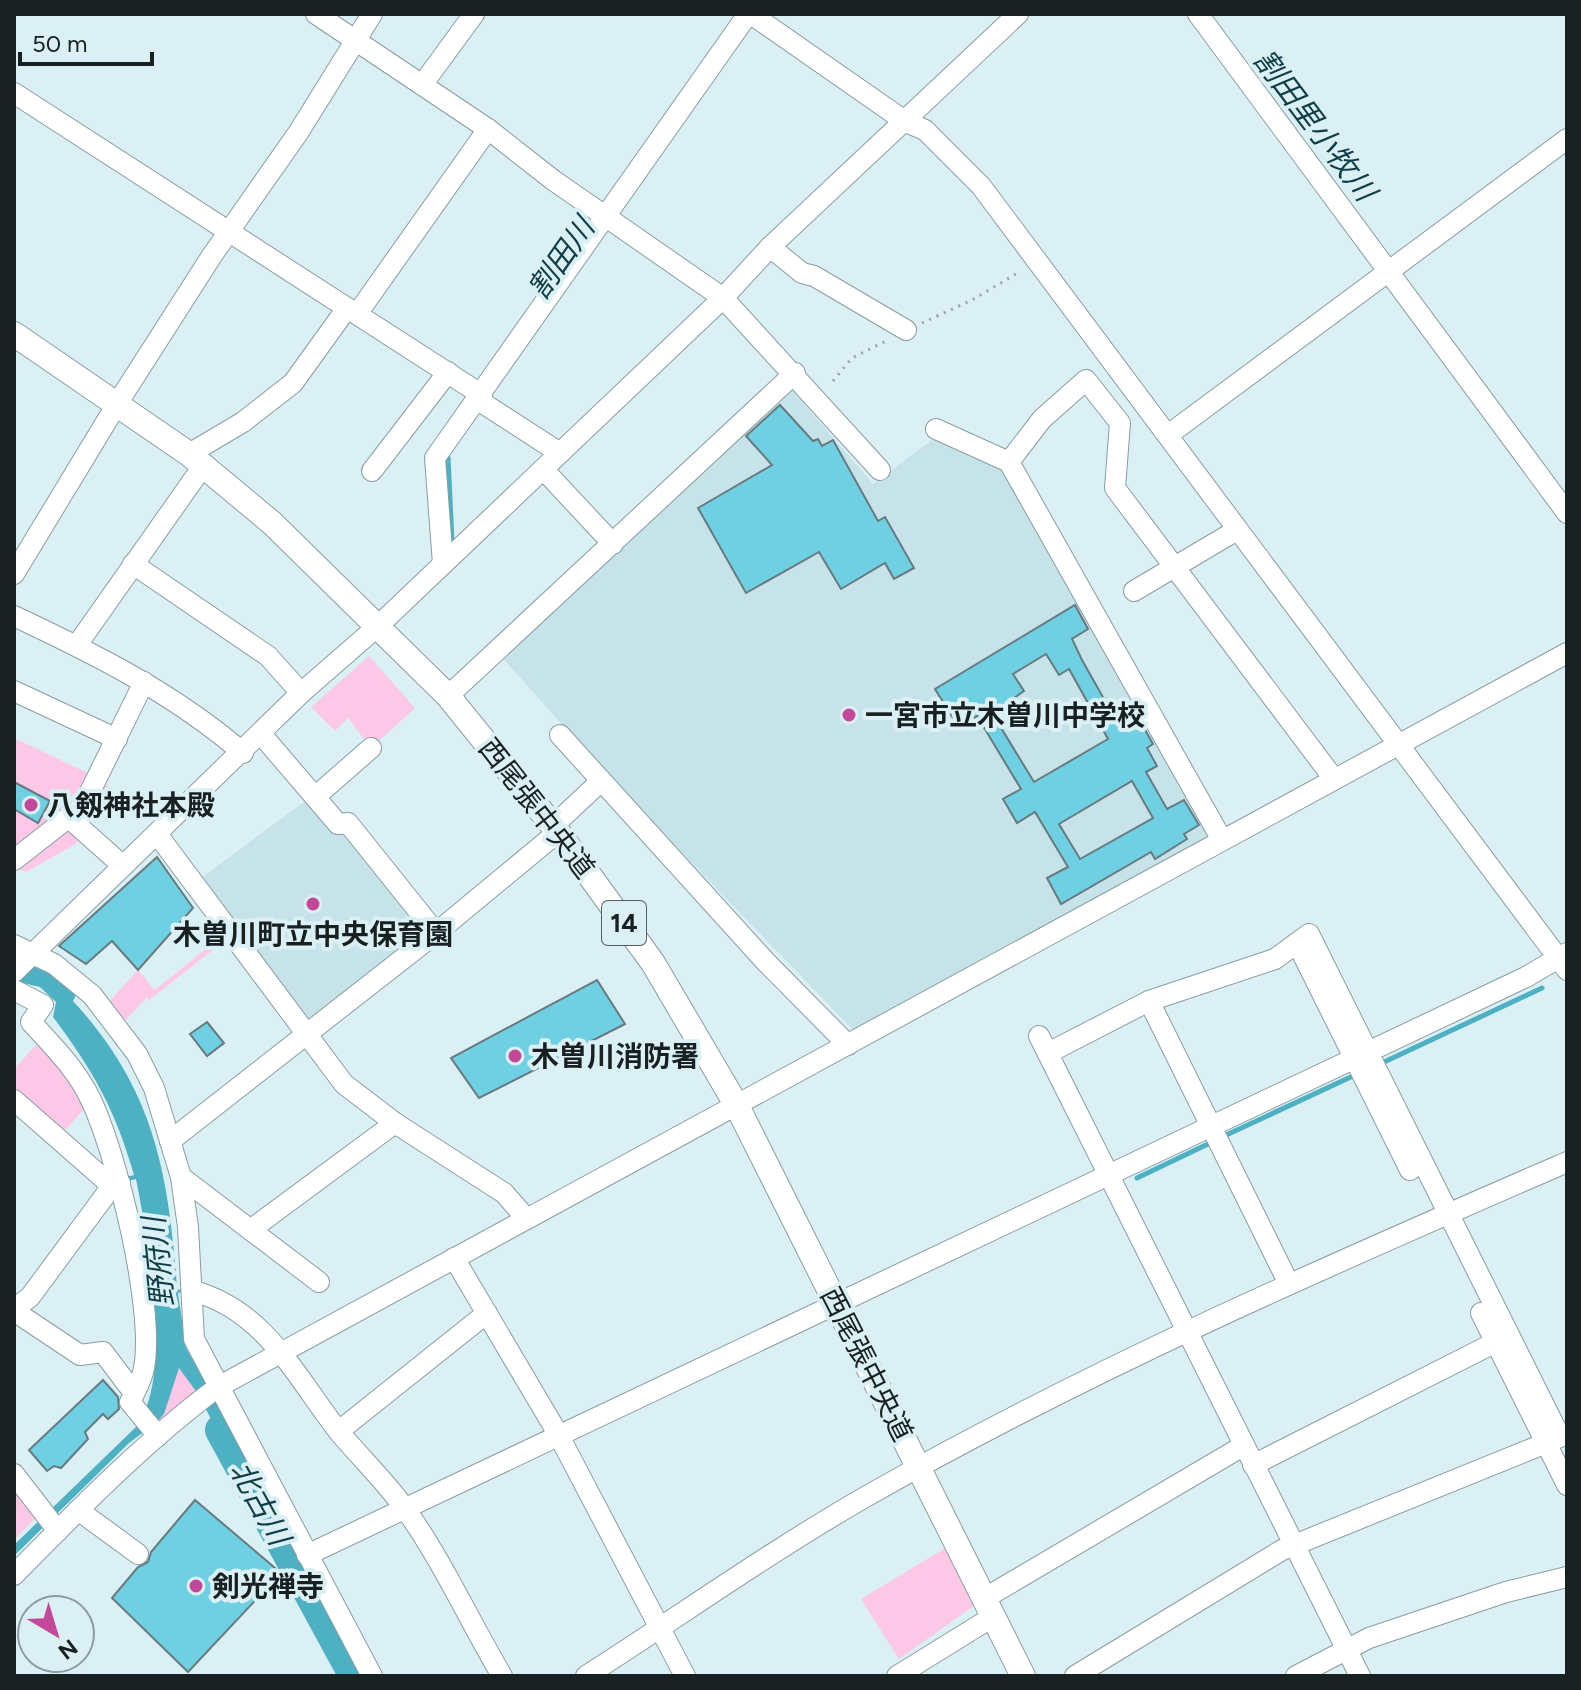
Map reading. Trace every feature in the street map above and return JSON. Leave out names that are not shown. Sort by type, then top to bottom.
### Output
[{"type":"main road","name":"西尾張中央道","points":[[14,334],[196,460],[272,523],[448,696],[556,829],[653,963],[737,1106],[1023,1676]]},
{"type":"street","points":[[316,14],[488,129],[611,221],[723,298],[795,373],[880,470]]},
{"type":"street","points":[[14,574],[117,404],[298,133],[372,14]]},
{"type":"street","points":[[422,85],[474,14]]},
{"type":"street","points":[[22,957],[243,753],[301,693],[378,626],[723,298],[770,247],[1018,14]]},
{"type":"street","points":[[1198,14],[1567,513]]},
{"type":"street","points":[[307,1555],[1564,961],[1398,745],[1038,261],[955,158],[925,130],[906,122],[753,16],[483,401],[435,458],[443,564]]},
{"type":"street","points":[[14,93],[448,372],[483,401],[560,453]]},
{"type":"street","points":[[77,645],[133,564],[196,460],[293,383],[352,311],[488,129]]},
{"type":"street","points":[[1168,435],[1567,139]]},
{"type":"street","points":[[770,247],[802,273],[814,276],[906,330]]},
{"type":"street","points":[[372,471],[448,372]]},
{"type":"street","points":[[448,696],[795,373]]},
{"type":"street","points":[[1009,462],[1042,419],[1086,380],[1120,423],[1115,488],[1334,779]]},
{"type":"street","points":[[936,429],[1009,462],[1222,840]]},
{"type":"street","points":[[543,469],[613,544]]},
{"type":"street","points":[[1134,591],[1237,530]]},
{"type":"street","points":[[133,564],[268,656],[301,693]]},
{"type":"street","points":[[14,616],[77,645],[144,682],[205,720],[243,753]]},
{"type":"street","points":[[14,1575],[52,1523],[78,1510],[155,1432],[211,1392],[280,1350],[737,1106],[1567,653]]},
{"type":"street","points":[[14,860],[83,806],[144,682]]},
{"type":"street","points":[[14,691],[117,739]]},
{"type":"street","points":[[261,734],[338,824],[348,823],[436,933]]},
{"type":"street","points":[[560,735],[765,961],[848,1045]]},
{"type":"street","points":[[315,797],[371,748]]},
{"type":"street","points":[[170,1141],[436,933],[556,829],[601,781]]},
{"type":"street","points":[[68,817],[123,866]]},
{"type":"street","points":[[157,834],[344,1084],[395,1123],[504,1193],[526,1218]]},
{"type":"street","points":[[1360,1676],[1044,1044],[1149,1001],[1275,959],[1309,934],[1361,1055],[1441,1216],[1558,1438],[1567,1485]]},
{"type":"street","points":[[22,957],[54,964],[108,1013],[143,1065],[181,1177],[193,1291],[194,1339],[211,1392],[307,1555],[372,1676]]},
{"type":"street","points":[[14,990],[43,1005],[31,1022],[69,1064],[91,1099],[136,1260],[144,1328],[144,1368],[135,1401]]},
{"type":"street","points":[[1149,1001],[1289,1284]]},
{"type":"street","points":[[14,1100],[116,1184]]},
{"type":"street","points":[[253,1228],[395,1123]]},
{"type":"street","points":[[586,1676],[865,1497],[1186,1330],[1567,1162]]},
{"type":"street","points":[[181,1177],[253,1228],[319,1282]]},
{"type":"street","points":[[116,1184],[30,1297],[14,1310],[80,1355],[103,1352],[155,1432]]},
{"type":"street","points":[[1441,1216],[1496,1342],[1558,1438]]},
{"type":"street","points":[[454,1258],[558,1434],[685,1676]]},
{"type":"street","points":[[193,1291],[212,1296],[256,1322],[280,1350],[339,1431],[404,1507],[502,1676]]},
{"type":"street","points":[[339,1431],[487,1313]]},
{"type":"street","points":[[1253,1465],[1496,1342]]},
{"type":"street","points":[[1075,1676],[1293,1546],[1558,1438]]},
{"type":"street","points":[[897,1676],[989,1607],[1243,1446]]},
{"type":"street","points":[[14,1474],[52,1523]]},
{"type":"street","points":[[78,1510],[138,1554]]},
{"type":"street","points":[[1296,1676],[1346,1648],[1506,1592],[1567,1577]]},
{"type":"path","points":[[833,381],[852,358],[972,300],[1038,261]]},
{"type":"shaded area","name":"一宮市立木曽川中学校","points":[[790,388],[873,484],[937,436],[1007,468],[1212,836],[855,1032],[605,773],[501,656]]},
{"type":"shaded area","points":[[369,656],[415,708],[371,748],[348,718],[335,731],[311,707]]},
{"type":"shaded area","points":[[14,738],[92,775],[109,787],[76,844],[26,872],[14,867]]},
{"type":"shaded area","name":"木曽川町立中央保育園","points":[[309,798],[349,831],[428,930],[314,1018],[302,1018],[200,879]]},
{"type":"shaded area","points":[[213,920],[227,939],[148,1001],[147,997],[124,1022],[106,1005],[138,970],[155,990],[220,937],[209,923]]},
{"type":"shaded area","points":[[39,1042],[65,1067],[85,1108],[57,1139],[14,1097],[14,1069]]},
{"type":"shaded area","points":[[182,1369],[198,1394],[160,1428],[157,1422],[164,1414],[177,1370]]},
{"type":"shaded area","points":[[14,1483],[38,1515],[14,1540]]},
{"type":"shaded area","points":[[957,1541],[985,1598],[899,1659],[861,1599]]},
{"type":"water","name":"野府川","points":[[14,958],[59,978],[77,993],[73,1001],[122,1067],[139,1100],[162,1170],[177,1289],[185,1291],[178,1293],[186,1348],[251,1464],[238,1471],[198,1394],[179,1368],[164,1414],[157,1422],[129,1443],[14,1556],[14,1545],[137,1426],[148,1402],[156,1340],[151,1270],[141,1205],[136,1179],[124,1182],[123,1178],[134,1175],[119,1130],[92,1074],[53,1017],[56,1002],[40,987],[14,981]]},
{"type":"building","points":[[780,405],[813,441],[818,439],[822,446],[833,440],[878,521],[885,517],[914,568],[894,579],[885,563],[841,589],[819,552],[746,593],[698,508],[772,465],[746,436]]},
{"type":"building","points":[[1075,605],[1088,629],[1072,639],[1122,731],[1140,721],[1153,744],[1147,748],[1157,766],[1146,772],[1167,809],[1184,800],[1199,825],[1184,834],[1187,839],[1155,859],[1151,852],[1061,904],[1047,878],[1068,867],[1035,812],[1017,823],[1003,799],[1021,789],[977,716],[958,726],[935,689]],"holes":[[[1046,654],[1059,675],[1069,669],[1108,739],[1034,782],[992,713],[1024,691],[1013,674]],[[1132,781],[1153,818],[1080,859],[1059,824]]]},
{"type":"building","name":"八剱神社本殿","points":[[14,782],[50,801],[38,823],[14,809]]},
{"type":"building","points":[[157,857],[193,908],[138,970],[112,941],[86,964],[59,946]]},
{"type":"building","points":[[597,980],[625,1024],[479,1098],[451,1058]]},
{"type":"building","points":[[207,1022],[224,1043],[207,1056],[190,1034]]},
{"type":"building","points":[[103,1380],[118,1397],[119,1409],[108,1419],[103,1414],[85,1432],[88,1439],[61,1468],[54,1466],[47,1471],[29,1450]]},
{"type":"building","name":"剣光禅寺","points":[[195,1500],[281,1573],[188,1672],[112,1598],[138,1567],[148,1562],[151,1552]]},
{"type":"waterway","name":"割田川","points":[[448,457],[452,541]]},
{"type":"waterway","points":[[1382,1063],[1542,988]]},
{"type":"waterway","points":[[1222,1137],[1355,1075]]},
{"type":"waterway","points":[[1137,1178],[1208,1144]]},
{"type":"waterway","name":"北古川","points":[[221,1430],[355,1676]]},
{"type":"place","name":"一宮市立木曽川中学校","points":[[849,715]]},
{"type":"place","name":"八剱神社本殿","points":[[31,805]]},
{"type":"place","name":"木曽川町立中央保育園","points":[[313,904]]},
{"type":"place","name":"木曽川消防署","points":[[515,1056]]},
{"type":"place","name":"剣光禅寺","points":[[196,1586]]},
{"type":"water label","name":"割田里小牧川","points":[[1315,125]]}]
